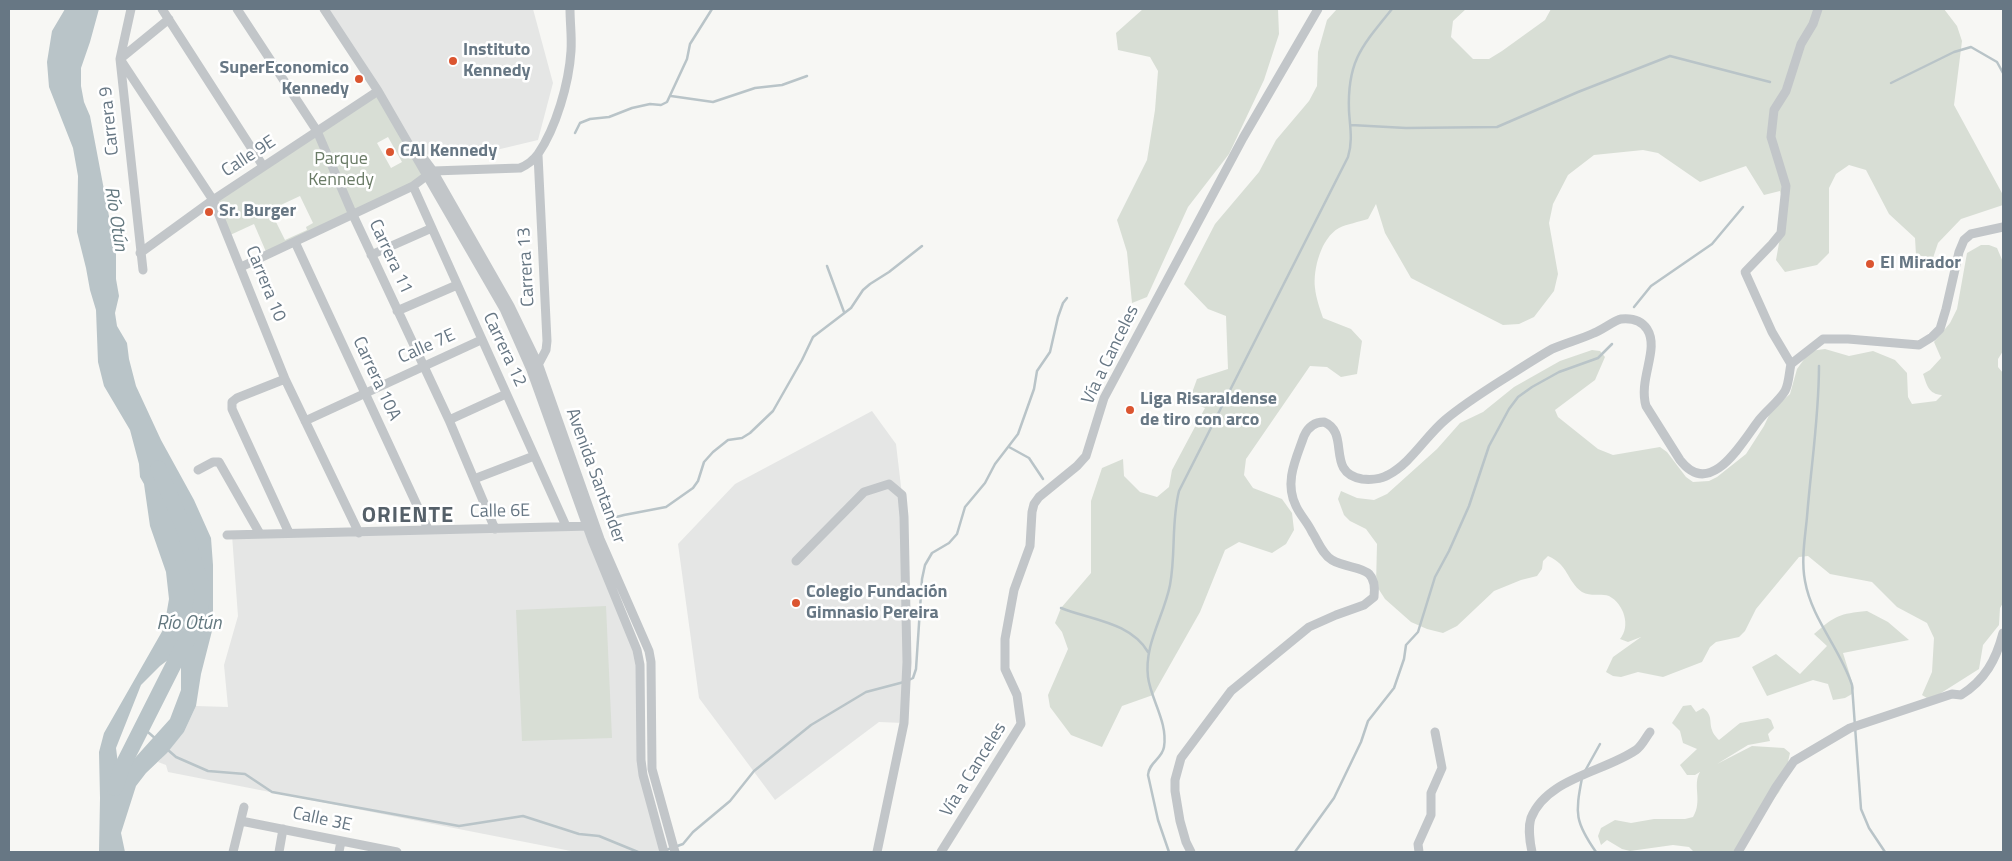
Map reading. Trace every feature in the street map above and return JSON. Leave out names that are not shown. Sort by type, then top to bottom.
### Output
[{"type":"street","name":"Carrera 9","points":[[131,9],[120,58],[143,270]]},
{"type":"street","points":[[162,9],[263,166]]},
{"type":"street","name":"Carrera 11","points":[[237,9],[317,131],[371,255],[449,420],[495,529]]},
{"type":"street","name":"Avenida Santander","points":[[324,9],[378,91],[405,138],[430,173],[535,368],[637,650],[640,665],[641,760],[643,775],[664,852]]},
{"type":"street","points":[[241,267],[413,186],[430,173],[520,168],[529,164],[538,155],[550,132],[564,91],[571,52],[570,9]]},
{"type":"street","name":"Vía a Canceles","points":[[941,852],[1021,724],[1017,695],[1006,669],[1004,639],[1014,590],[1030,546],[1034,504],[1039,497],[1077,466],[1086,456],[1104,398],[1243,138],[1318,9]]},
{"type":"street","points":[[1791,364],[1772,332],[1745,272],[1780,233],[1786,186],[1772,137],[1774,110],[1786,91],[1800,44],[1813,24],[1818,9]]},
{"type":"street","points":[[120,58],[169,19]]},
{"type":"street","name":"Carrera 10","points":[[120,58],[212,200],[241,267],[285,379],[359,533]]},
{"type":"street","name":"Calle 9E","points":[[140,253],[212,200],[378,91]]},
{"type":"street","name":"Carrera 13","points":[[535,368],[547,341],[538,155]]},
{"type":"street","name":"Carrera 12","points":[[413,186],[566,526]]},
{"type":"street","points":[[1191,852],[1180,821],[1175,791],[1175,780],[1181,758],[1232,691],[1309,627],[1364,605],[1374,597],[1376,585],[1371,575],[1359,567],[1331,560],[1322,551],[1292,496],[1290,478],[1307,430],[1314,424],[1327,423],[1332,427],[1337,435],[1340,463],[1352,476],[1362,479],[1382,477],[1400,467],[1444,420],[1531,362],[1553,349],[1607,328],[1619,319],[1636,319],[1647,328],[1652,338],[1652,352],[1644,383],[1643,396],[1646,406],[1685,467],[1696,473],[1705,474],[1720,468],[1735,452],[1769,407],[1781,397],[1786,389],[1791,364],[1823,339],[1848,339],[1919,345],[1932,337],[1940,329],[1964,240],[1971,234],[2003,227]]},
{"type":"street","points":[[371,255],[432,228]]},
{"type":"street","name":"Carrera 10A","points":[[295,242],[428,529]]},
{"type":"street","points":[[398,311],[457,285]]},
{"type":"street","name":"Calle 7E","points":[[305,421],[481,340]]},
{"type":"street","points":[[285,379],[237,398],[232,402],[232,409],[289,534]]},
{"type":"street","points":[[449,420],[506,394]]},
{"type":"street","points":[[474,479],[534,456]]},
{"type":"street","points":[[198,470],[212,462],[219,462],[260,534]]},
{"type":"street","points":[[796,561],[864,492],[888,484],[902,495],[907,662],[904,722],[877,852]]},
{"type":"street","name":"Avenida Santander","points":[[591,526],[650,656],[652,769],[675,852]]},
{"type":"street","name":"Calle 6E","points":[[227,535],[591,526]]},
{"type":"street","points":[[1738,852],[1776,787],[1794,761],[1850,728],[1952,694],[1961,695],[1972,689],[1988,672],[1998,652],[2003,633]]},
{"type":"street","points":[[1419,852],[1418,844],[1431,815],[1431,793],[1442,768],[1435,732]]},
{"type":"street","points":[[1532,852],[1530,819],[1540,803],[1551,793],[1579,777],[1638,749],[1650,732]]},
{"type":"street","points":[[233,852],[244,807]]},
{"type":"street","name":"Calle 3E","points":[[241,821],[397,852]]},
{"type":"street","points":[[279,852],[283,829]]},
{"type":"street","points":[[339,852],[341,841]]},
{"type":"shaded area","name":"Instituto Kennedy","points":[[324,9],[533,9],[553,83],[538,140],[492,151],[421,155],[405,138]]},
{"type":"shaded area","name":"Colegio Fundación Gimnasio Pereira","points":[[872,411],[896,444],[902,495],[904,723],[879,722],[775,800],[699,698],[678,544],[735,484]]},
{"type":"shaded area","points":[[587,526],[637,650],[641,760],[664,852],[576,852],[168,772],[166,765],[158,762],[184,732],[196,706],[228,707],[224,665],[238,616],[232,535]]},
{"type":"green space","points":[[1143,9],[1278,9],[1279,34],[1264,80],[1229,154],[1188,207],[1147,297],[1132,303],[1127,252],[1117,220],[1147,160],[1155,110],[1158,71],[1150,57],[1118,50],[1116,33]]},
{"type":"green space","points":[[1337,9],[1466,9],[1453,21],[1451,37],[1473,59],[1489,59],[1545,20],[1551,9],[1944,9],[1957,26],[1962,41],[1954,105],[2003,195],[2003,205],[1961,219],[1938,243],[1933,258],[1916,255],[1915,238],[1889,214],[1866,170],[1849,165],[1836,174],[1829,188],[1829,253],[1817,265],[1785,272],[1776,260],[1785,209],[1780,191],[1764,195],[1746,166],[1700,182],[1658,153],[1643,150],[1594,155],[1568,175],[1553,204],[1549,223],[1558,274],[1554,291],[1534,317],[1519,324],[1503,325],[1411,278],[1385,233],[1376,204],[1368,219],[1339,228],[1327,239],[1315,272],[1316,292],[1323,318],[1351,329],[1362,341],[1357,374],[1341,377],[1327,367],[1310,366],[1246,459],[1244,475],[1253,488],[1282,499],[1292,513],[1294,530],[1286,544],[1272,553],[1239,542],[1225,550],[1200,612],[1153,695],[1122,706],[1102,747],[1071,735],[1050,707],[1048,695],[1068,649],[1062,632],[1055,623],[1061,608],[1091,573],[1091,501],[1102,468],[1123,459],[1124,476],[1140,492],[1157,497],[1169,487],[1172,470],[1205,408],[1189,401],[1197,379],[1228,369],[1226,316],[1208,309],[1184,284],[1215,224],[1259,172],[1276,140],[1309,101],[1317,86],[1318,52],[1327,20]]},
{"type":"green space","name":"Parque Kennedy","points":[[378,91],[427,175],[267,254],[254,224],[228,236],[213,200]],"holes":[[[388,137],[402,162],[391,168],[377,143]],[[300,196],[313,223],[306,227],[307,230],[285,240],[270,210]]]},
{"type":"green space","points":[[1981,245],[1997,248],[2003,262],[2003,351],[1998,359],[1998,367],[2003,373],[2003,603],[2000,608],[1999,625],[1983,645],[1979,669],[1930,700],[1922,695],[1932,672],[1934,638],[1927,623],[1897,607],[1872,582],[1830,574],[1808,556],[1799,557],[1756,609],[1745,631],[1739,637],[1716,642],[1710,647],[1702,662],[1663,677],[1638,672],[1621,677],[1613,676],[1606,672],[1613,657],[1641,637],[1628,642],[1620,639],[1625,628],[1625,622],[1619,604],[1609,596],[1582,592],[1573,583],[1564,568],[1548,556],[1543,561],[1542,569],[1537,576],[1494,591],[1457,626],[1443,633],[1411,622],[1385,599],[1376,585],[1377,544],[1366,529],[1350,521],[1344,515],[1338,499],[1341,491],[1357,498],[1374,500],[1387,494],[1437,449],[1460,423],[1483,412],[1514,387],[1560,361],[1592,350],[1600,351],[1605,357],[1595,380],[1555,410],[1558,417],[1598,449],[1613,455],[1660,447],[1667,452],[1686,477],[1693,482],[1709,481],[1717,477],[1746,454],[1771,411],[1790,394],[1797,369],[1810,351],[1825,349],[1849,356],[1873,351],[1895,360],[1907,373],[1908,397],[1912,404],[1936,401],[1942,395],[1931,391],[1923,374],[1930,370],[1941,358],[1934,342],[1950,323],[1957,309],[1967,253]]},
{"type":"green space","points":[[606,606],[612,738],[522,741],[516,610]]},
{"type":"green space","points":[[1867,611],[1888,622],[1909,640],[1843,653],[1854,688],[1852,694],[1845,698],[1833,700],[1828,684],[1813,680],[1767,696],[1752,667],[1776,654],[1800,674],[1827,646],[1814,634],[1838,616]]},
{"type":"green space","points":[[1691,705],[1696,712],[1703,708],[1708,713],[1711,727],[1719,740],[1740,723],[1768,718],[1771,720],[1774,728],[1768,734],[1770,741],[1748,745],[1717,764],[1752,746],[1784,748],[1790,753],[1783,785],[1779,792],[1734,852],[1694,852],[1689,847],[1673,845],[1630,851],[1622,849],[1607,840],[1601,845],[1598,836],[1601,828],[1615,820],[1631,823],[1654,819],[1685,819],[1693,817],[1698,799],[1697,782],[1700,772],[1695,775],[1687,775],[1680,765],[1697,749],[1683,743],[1680,731],[1672,723],[1683,706]]},
{"type":"water","name":"Río Otún","points":[[65,9],[99,9],[81,68],[81,86],[84,102],[90,116],[116,253],[116,279],[119,296],[115,313],[117,326],[127,343],[136,386],[161,440],[194,500],[211,538],[213,627],[201,674],[196,706],[184,732],[136,786],[121,833],[125,852],[99,852],[99,752],[104,733],[164,628],[169,599],[166,572],[150,526],[144,484],[140,477],[139,464],[130,430],[104,386],[98,362],[96,310],[77,232],[78,176],[73,148],[49,87],[47,62],[52,31]],"holes":[[[168,487],[173,489],[194,538],[201,564],[204,590],[201,591],[174,521],[166,495]],[[181,650],[181,690],[170,719],[125,769],[118,764],[116,748],[141,685],[160,666]]]},
{"type":"waterway","points":[[575,133],[580,123],[590,119],[609,117],[632,108],[650,104],[661,105],[667,102],[687,59],[690,44],[712,9]]},
{"type":"waterway","points":[[1169,852],[1158,820],[1148,775],[1151,767],[1163,751],[1165,738],[1164,729],[1150,686],[1148,665],[1152,642],[1170,585],[1175,515],[1179,491],[1348,157],[1351,140],[1349,94],[1354,67],[1358,55],[1365,44],[1392,9]]},
{"type":"waterway","points":[[1891,83],[1954,52],[1971,47],[1997,62],[2003,73]]},
{"type":"waterway","points":[[1351,125],[1406,128],[1497,127],[1578,92],[1670,56],[1770,82]]},
{"type":"waterway","points":[[671,96],[713,102],[755,88],[782,85],[807,76]]},
{"type":"waterway","points":[[1634,307],[1651,286],[1712,244],[1743,207]]},
{"type":"waterway","points":[[605,520],[666,507],[693,488],[698,481],[704,462],[713,452],[728,440],[742,438],[750,433],[773,411],[813,337],[851,308],[863,290],[870,284],[889,272],[922,246]]},
{"type":"waterway","points":[[827,266],[844,312]]},
{"type":"waterway","points":[[909,680],[913,678],[916,669],[922,579],[925,565],[932,553],[949,543],[957,534],[965,507],[985,483],[995,464],[1018,434],[1034,389],[1037,371],[1050,352],[1058,317],[1067,298]]},
{"type":"waterway","points":[[1295,852],[1334,798],[1361,742],[1368,721],[1394,688],[1404,659],[1406,645],[1418,632],[1435,577],[1469,506],[1489,446],[1509,409],[1518,397],[1532,387],[1559,372],[1598,358],[1612,344]]},
{"type":"waterway","points":[[1819,366],[1816,423],[1804,549],[1805,581],[1814,608],[1841,659],[1852,685],[1861,809],[1869,828],[1885,852]]},
{"type":"waterway","points":[[1009,447],[1029,458],[1043,479]]},
{"type":"waterway","name":"Río Otún","points":[[115,788],[122,767],[181,650],[198,623],[203,591],[184,528],[158,468]]},
{"type":"waterway","points":[[1061,608],[1120,628],[1131,634],[1148,652]]},
{"type":"waterway","points":[[666,850],[683,844],[693,832],[730,801],[754,771],[811,725],[866,692],[904,682]]},
{"type":"waterway","points":[[142,727],[156,739]]},
{"type":"waterway","points":[[1585,771],[1600,744]]},
{"type":"waterway","points":[[168,750],[176,757],[208,771],[245,774],[272,792],[459,826],[523,816],[579,834],[599,836],[638,852]]},
{"type":"waterway","points":[[1582,778],[1578,801],[1578,817],[1584,833],[1596,852]]},
{"type":"place","name":"Instituto Kennedy","points":[[453,61]]},
{"type":"place","name":"SuperEconomico Kennedy","points":[[359,79]]},
{"type":"place","name":"CAI Kennedy","points":[[390,152]]},
{"type":"place","name":"Sr. Burger","points":[[209,212]]},
{"type":"place","name":"El Mirador","points":[[1870,264]]},
{"type":"place","name":"Liga Risaraldense de tiro con arco","points":[[1130,410]]},
{"type":"place","name":"Colegio Fundación Gimnasio Pereira","points":[[796,603]]},
{"type":"district","name":"ORIENTE","points":[[408,517]]}]
